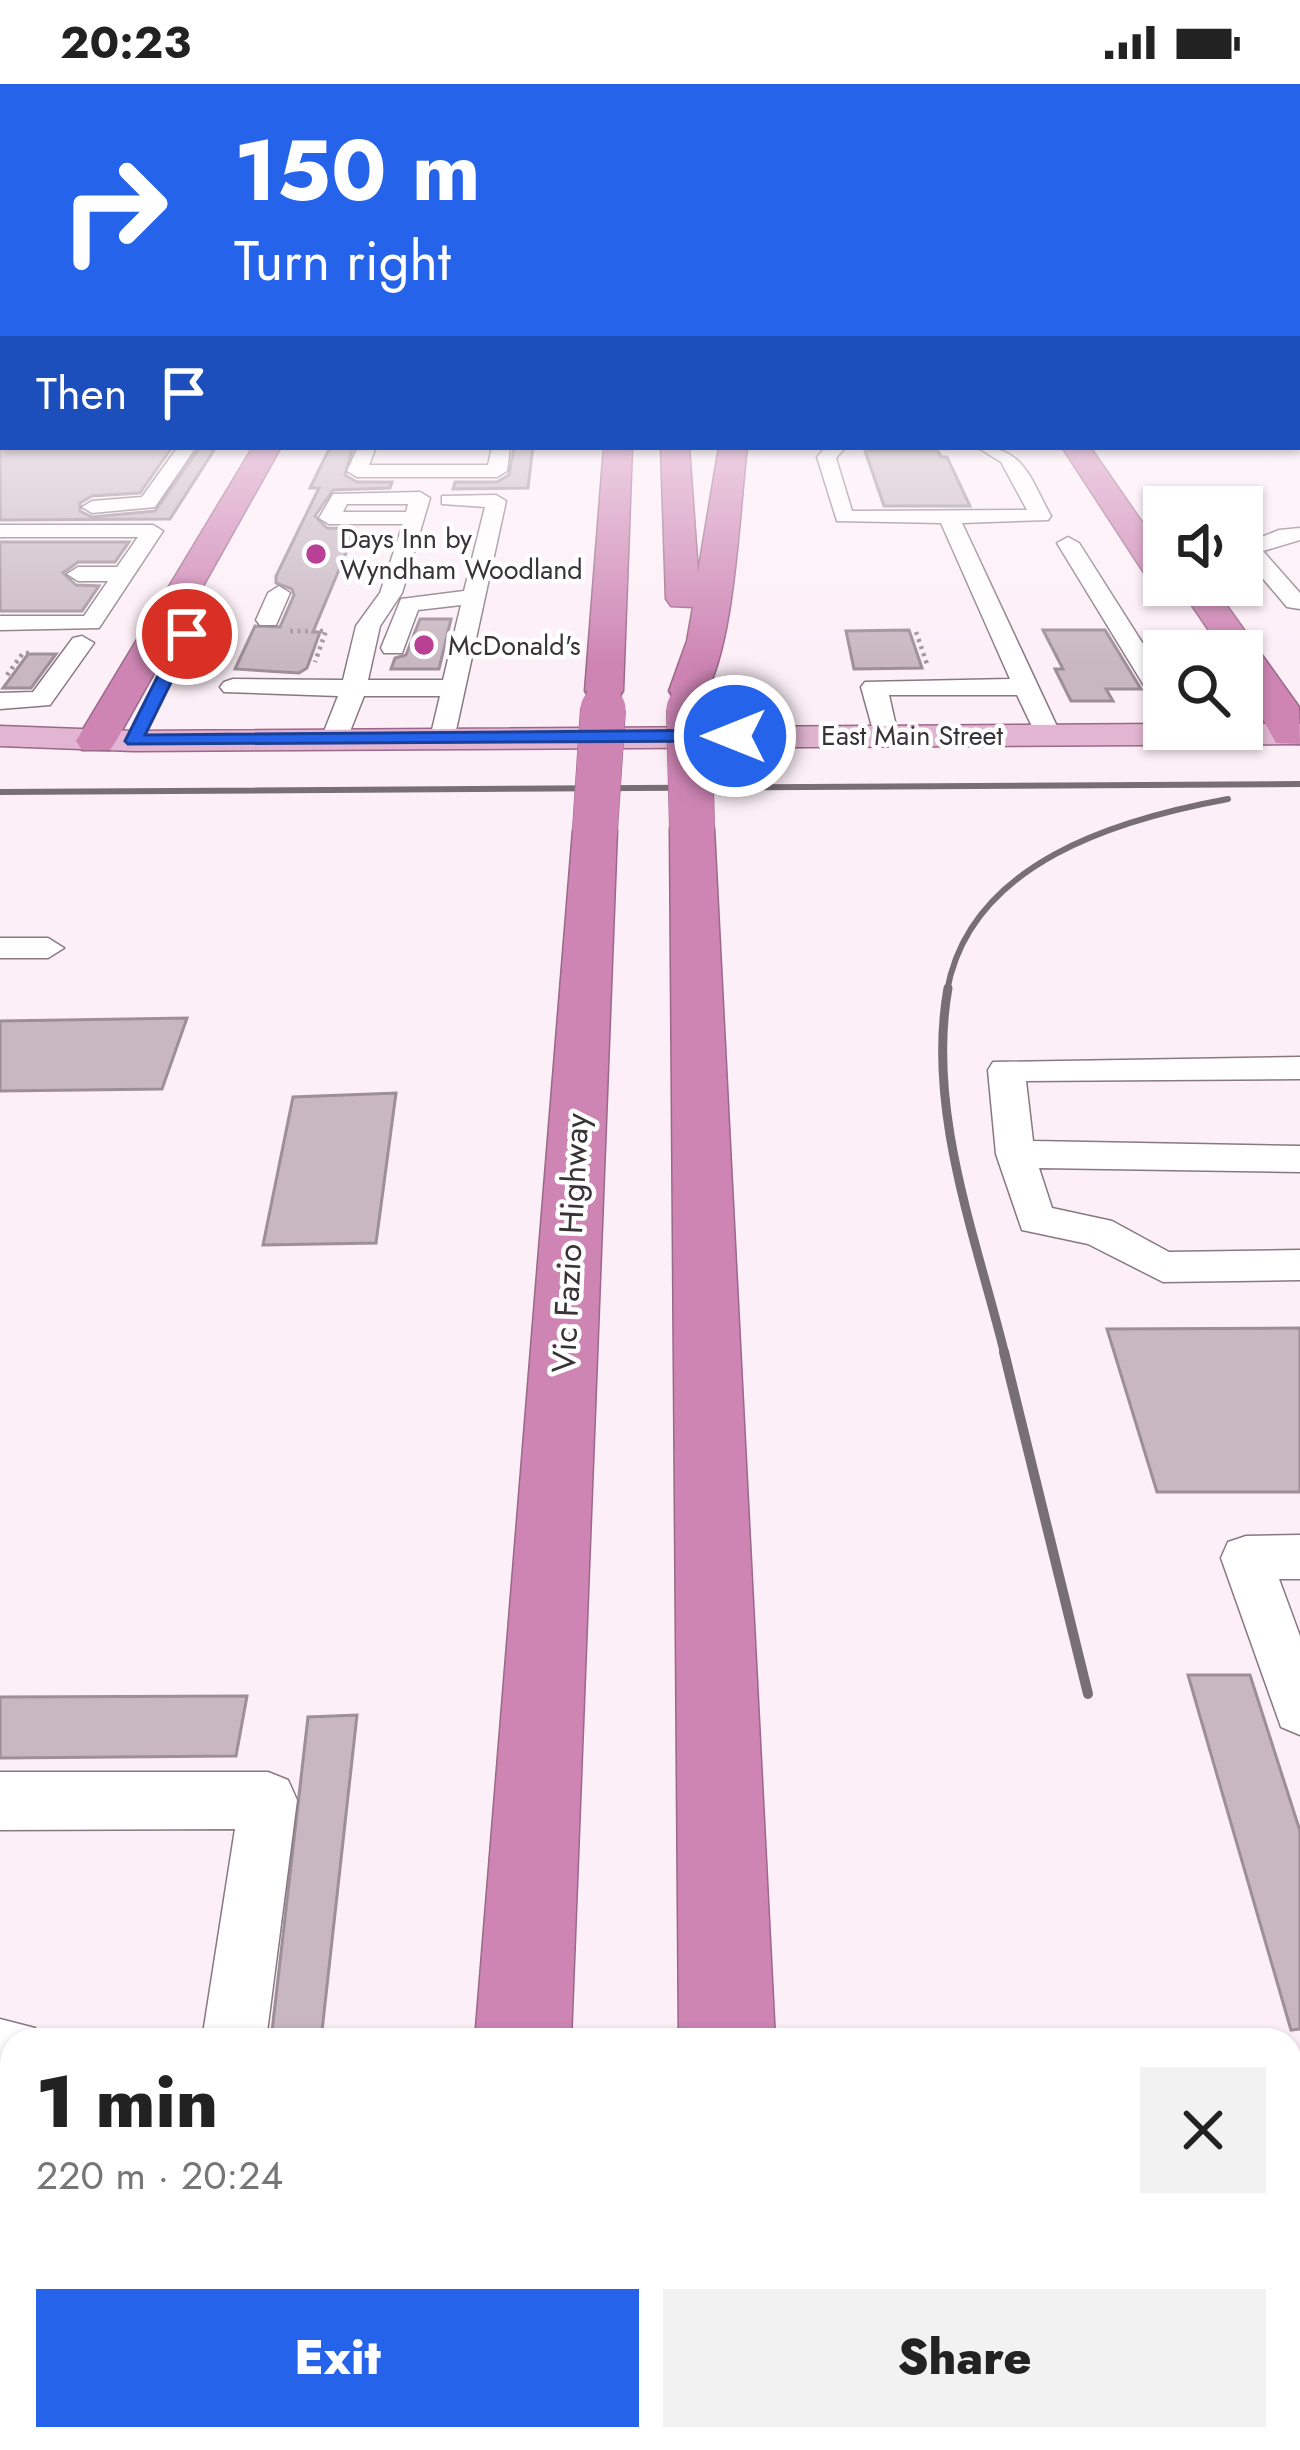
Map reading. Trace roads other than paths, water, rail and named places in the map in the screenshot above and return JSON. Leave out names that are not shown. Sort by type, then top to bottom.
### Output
[{"type":"highway","points":[[96,741],[265,450]]},
{"type":"highway","points":[[134,741],[146,709],[288,450]]},
{"type":"highway","points":[[675,450],[688,691],[727,2028]]},
{"type":"highway","points":[[688,691],[705,641],[733,450]]},
{"type":"highway","points":[[1078,450],[1143,547]]},
{"type":"highway","points":[[1100,450],[1143,510]]},
{"type":"highway","name":"Vic Fazio Highway","points":[[524,2028],[614,457]]},
{"type":"highway","points":[[1263,684],[1297,739]]},
{"type":"highway","points":[[1263,716],[1297,739]]},
{"type":"main road","name":"East Main Street","points":[[7,739],[1143,733]]},
{"type":"main road","name":"East Main Street","points":[[1263,737],[1297,739]]},
{"type":"lane","points":[[69,506],[148,503],[185,450]]},
{"type":"lane","points":[[366,450],[357,470],[497,471],[500,450]]},
{"type":"lane","points":[[405,471],[411,450]]},
{"type":"lane","points":[[455,471],[461,450]]},
{"type":"lane","points":[[834,450],[826,457],[844,517],[1041,516],[1008,458],[992,450]]},
{"type":"lane","points":[[368,688],[368,626],[394,583],[428,471]]},
{"type":"lane","points":[[443,738],[496,500],[448,500]]},
{"type":"lane","points":[[949,517],[1048,735]]},
{"type":"lane","points":[[0,531],[153,531],[91,622],[0,623]]},
{"type":"lane","points":[[1298,604],[1250,549],[1286,534],[1300,534]]},
{"type":"lane","points":[[1068,543],[1143,663]]},
{"type":"lane","points":[[78,574],[123,574]]},
{"type":"lane","points":[[394,583],[476,589]]},
{"type":"lane","points":[[334,739],[368,688],[409,604],[476,589]]},
{"type":"lane","points":[[268,620],[279,593]]},
{"type":"lane","points":[[0,701],[41,700],[82,643]]},
{"type":"lane","points":[[232,687],[454,688]]},
{"type":"lane","points":[[885,735],[874,687],[1028,687]]},
{"type":"lane","points":[[0,948],[48,948]]},
{"type":"lane","points":[[1300,1068],[1006,1070],[1015,1154],[1036,1220],[1098,1231],[1163,1267],[1300,1265]]},
{"type":"lane","points":[[1015,1154],[1300,1159]]},
{"type":"lane","points":[[1300,1557],[1246,1558],[1300,1709]]},
{"type":"lane","points":[[0,1801],[268,1799],[236,2028]]},
{"type":"railway","points":[[0,792],[1300,784]]},
{"type":"railway","points":[[947,991],[961,947],[985,909],[1017,879],[1097,835],[1141,819],[1228,799]]},
{"type":"railway","points":[[948,988],[943,1034],[949,1127],[1005,1355]]},
{"type":"railway","points":[[1004,1352],[1088,1694]]},
{"type":"place","name":"Days Inn by Wyndham Woodland","points":[[316,554]]},
{"type":"place","name":"McDonald's","points":[[424,645]]}]
